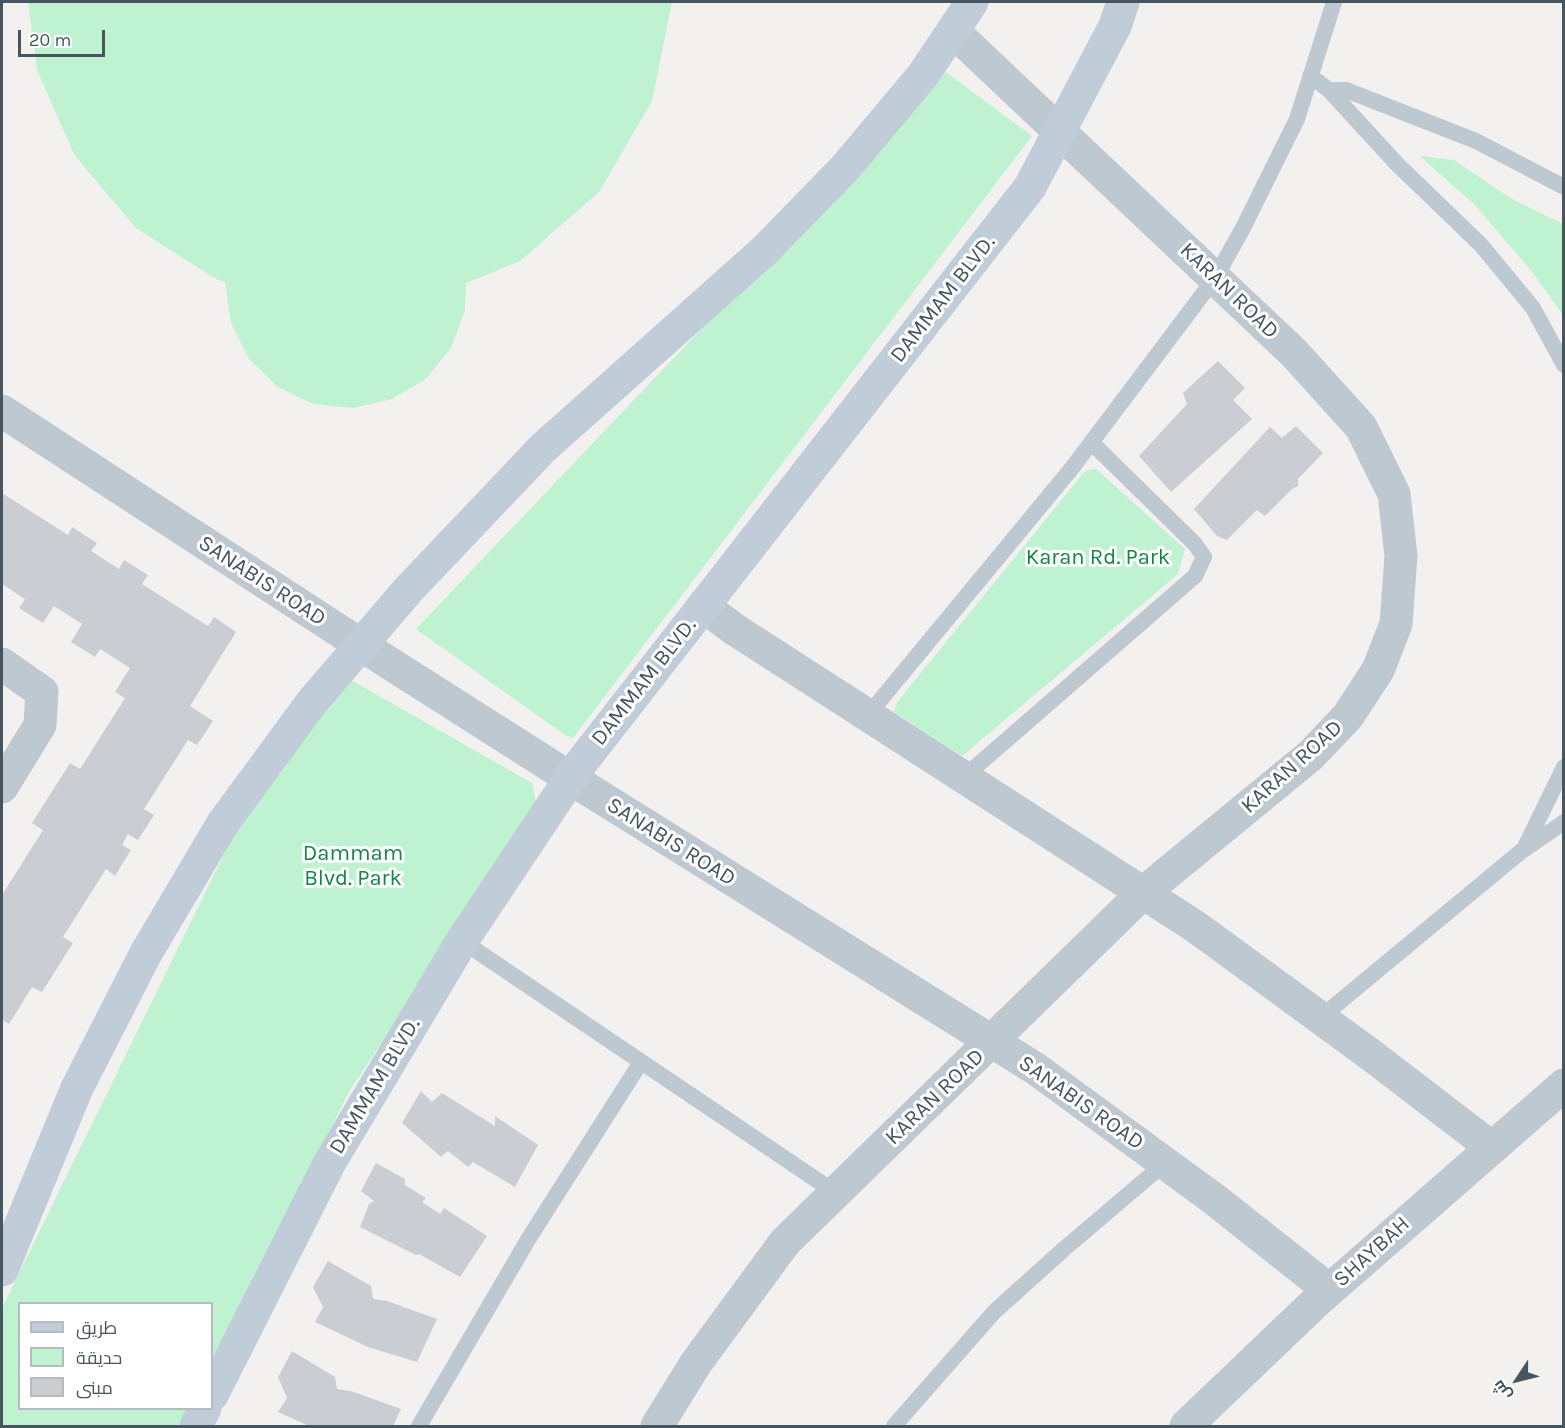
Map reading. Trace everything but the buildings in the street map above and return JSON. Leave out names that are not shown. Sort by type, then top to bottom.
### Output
[{"type":"main road","points":[[2,1270],[76,1088],[146,953],[223,823],[312,702],[409,589],[543,448],[764,251],[845,168],[923,75],[972,2]]},
{"type":"main road","name":"DAMMAM BLVD.","points":[[213,1393],[330,1162],[462,941],[570,778],[1030,187],[1115,26],[1123,2]]},
{"type":"main road","points":[[196,1426],[204,1410]]},
{"type":"street","name":"KARAN ROAD","points":[[657,1426],[696,1363],[785,1242],[1143,893],[1311,755],[1348,716],[1378,670],[1396,624],[1401,556],[1394,494],[1361,427],[1294,353],[953,31]]},
{"type":"street","name":"SANABIS ROAD","points":[[2,411],[361,645],[1036,1069],[1214,1198],[1329,1290]]},
{"type":"street","points":[[703,606],[734,629],[1196,927],[1491,1147]]},
{"type":"street","points":[[2,664],[42,692],[40,725],[2,787]]},
{"type":"street","name":"SHAYBAH","points":[[1186,1426],[1329,1290],[1563,1085]]},
{"type":"lane","points":[[868,715],[1091,442],[1215,278],[1244,228],[1297,119],[1334,2]]},
{"type":"lane","points":[[1310,76],[1329,90],[1397,164],[1481,245],[1533,308],[1563,365]]},
{"type":"lane","points":[[1329,90],[1346,90],[1456,132],[1563,187]]},
{"type":"lane","points":[[964,777],[1195,576],[1204,557],[1195,544],[1091,442]]},
{"type":"lane","points":[[1524,849],[1563,767]]},
{"type":"lane","points":[[1320,1018],[1524,849],[1563,822]]},
{"type":"lane","points":[[462,941],[836,1193]]},
{"type":"lane","points":[[420,1426],[529,1238],[641,1062]]},
{"type":"lane","points":[[894,1426],[994,1312],[1165,1163]]},
{"type":"green space","points":[[28,2],[672,2],[652,101],[599,192],[520,261],[466,283],[465,310],[451,348],[426,379],[392,399],[353,408],[313,404],[278,387],[249,359],[231,323],[225,282],[216,279],[136,228],[75,156],[37,70]]},
{"type":"green space","points":[[946,72],[1032,136],[573,738],[565,735],[416,629]]},
{"type":"green space","points":[[1420,156],[1454,160],[1510,198],[1563,224],[1563,315],[1533,273],[1476,206]]},
{"type":"green space","name":"Karan Rd. Park","points":[[1096,469],[1185,549],[1178,574],[962,756],[894,712],[898,701],[1085,471]]},
{"type":"green space","name":"Dammam Blvd. Park","points":[[351,680],[532,783],[538,810],[350,1090],[213,1359],[213,1302],[18,1302],[18,1410],[186,1410],[178,1426],[2,1426],[2,1308],[248,805]]}]
